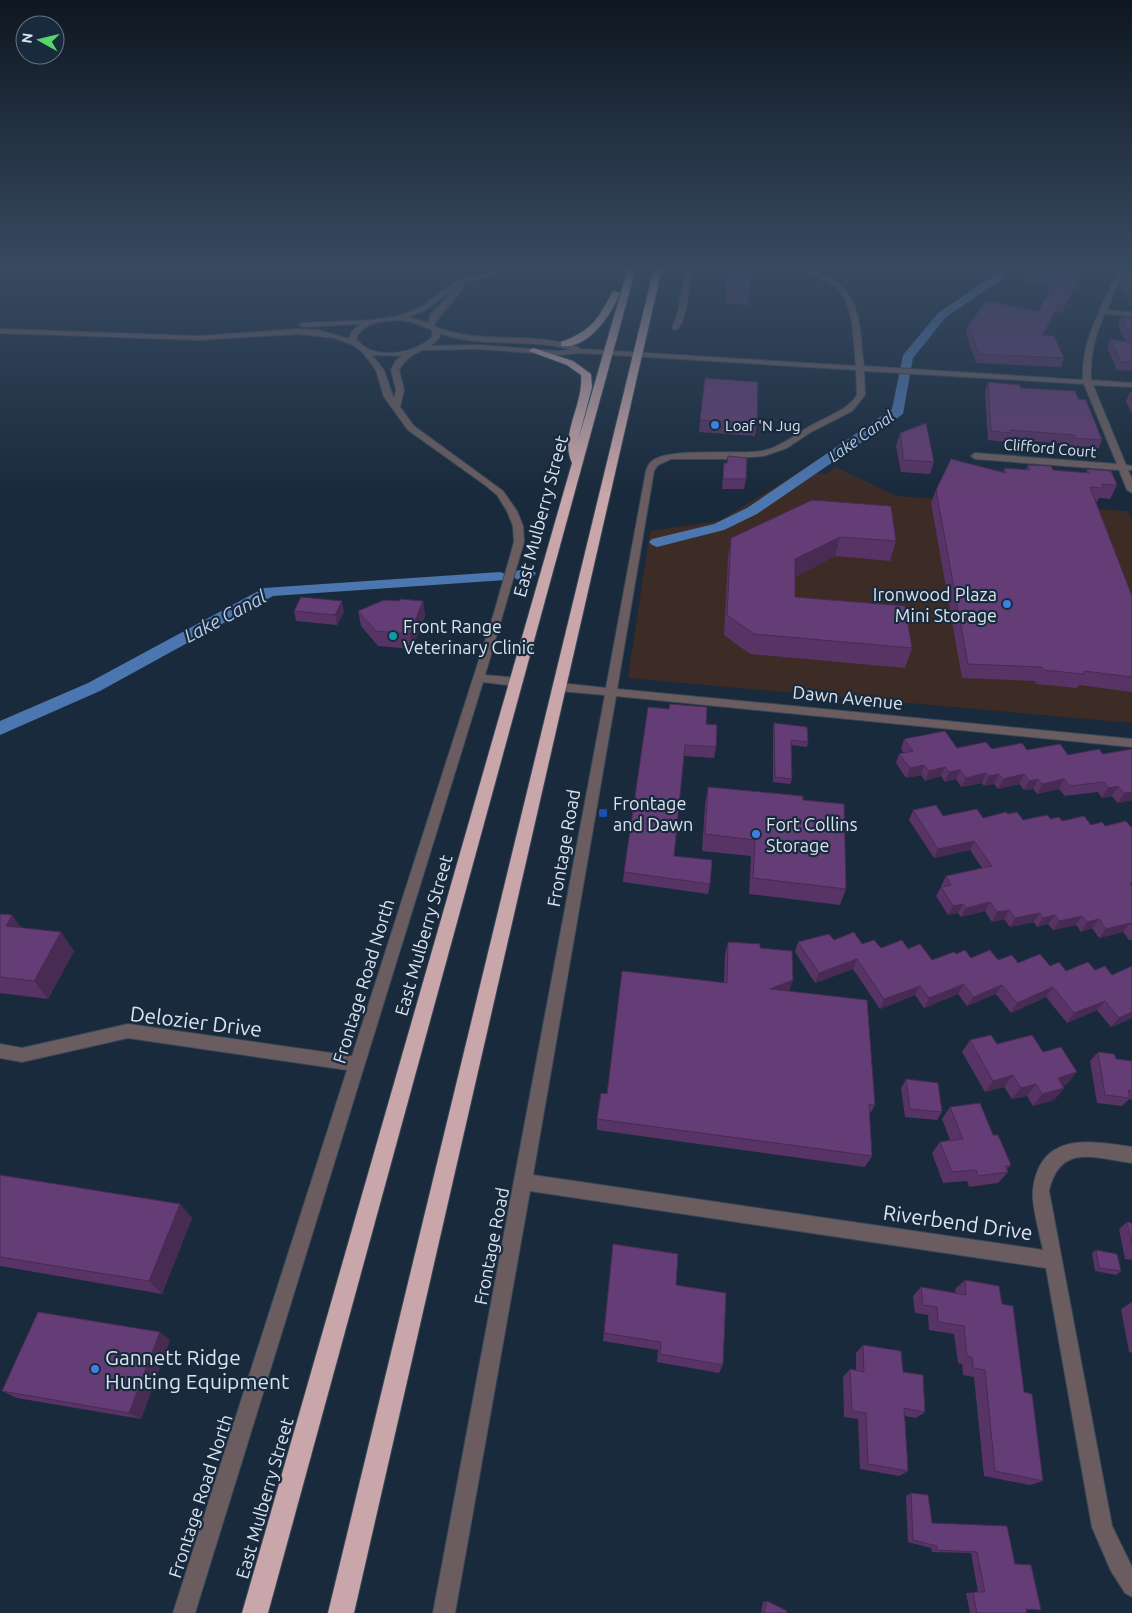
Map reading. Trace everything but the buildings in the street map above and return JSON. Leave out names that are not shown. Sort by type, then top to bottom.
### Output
[{"type":"highway","name":"East Mulberry Street","points":[[255,1613],[518,682],[610,343]]},
{"type":"highway","points":[[340,1613],[640,343]]},
{"type":"highway","points":[[533,351],[570,363],[586,374],[587,386],[572,438],[577,467]]},
{"type":"street","points":[[353,343],[365,351],[386,355],[418,350],[479,347],[558,353],[582,351],[608,352],[918,370],[1132,385]]},
{"type":"street","points":[[396,407],[400,396],[395,373],[396,366],[429,343]]},
{"type":"street","points":[[552,343],[564,344],[582,351]]},
{"type":"street","name":"Frontage Road","points":[[444,1613],[524,1182],[650,470],[655,463],[670,456],[680,454],[755,455],[784,446],[808,430],[849,409],[861,394],[857,343]]},
{"type":"street","points":[[1090,343],[1086,353],[1088,381],[1127,468],[1132,490]]},
{"type":"street","name":"Frontage Road North","points":[[184,1613],[516,559],[519,542],[518,526],[512,511],[500,493],[426,441],[411,428],[388,398],[386,383],[380,370],[365,351]]},
{"type":"street","name":"Clifford Court","points":[[975,456],[1127,468]]},
{"type":"street","points":[[478,678],[518,682]]},
{"type":"street","name":"Dawn Avenue","points":[[560,686],[1132,743]]},
{"type":"street","name":"Delozier Drive","points":[[0,1052],[22,1054],[128,1031],[358,1064]]},
{"type":"street","points":[[1132,1155],[1078,1148],[1062,1152],[1050,1161],[1043,1174],[1041,1191],[1052,1260],[1102,1527],[1118,1564],[1132,1586]]},
{"type":"street","name":"Riverbend Drive","points":[[524,1182],[1052,1260]]},
{"type":"shaded area","points":[[836,467],[896,496],[1128,511],[1132,521],[1132,723],[628,678],[650,531],[719,521],[799,472],[826,474]]},
{"type":"waterway","name":"Lake Canal","points":[[657,542],[719,527],[752,511],[898,411],[907,358],[919,343]]},
{"type":"waterway","name":"Lake Canal","points":[[518,575],[528,573]]},
{"type":"waterway","name":"Lake Canal","points":[[0,728],[94,687],[270,591],[500,577]]},
{"type":"place","name":"Loaf 'N Jug","points":[[715,425]]},
{"type":"place","name":"Ironwood Plaza Mini Storage","points":[[1007,604]]},
{"type":"place","name":"Front Range Veterinary Clinic","points":[[393,636]]},
{"type":"place","name":"Frontage and Dawn","points":[[603,813]]},
{"type":"place","name":"Fort Collins Storage","points":[[756,834]]},
{"type":"place","name":"Gannett Ridge Hunting Equipment","points":[[95,1369]]}]
